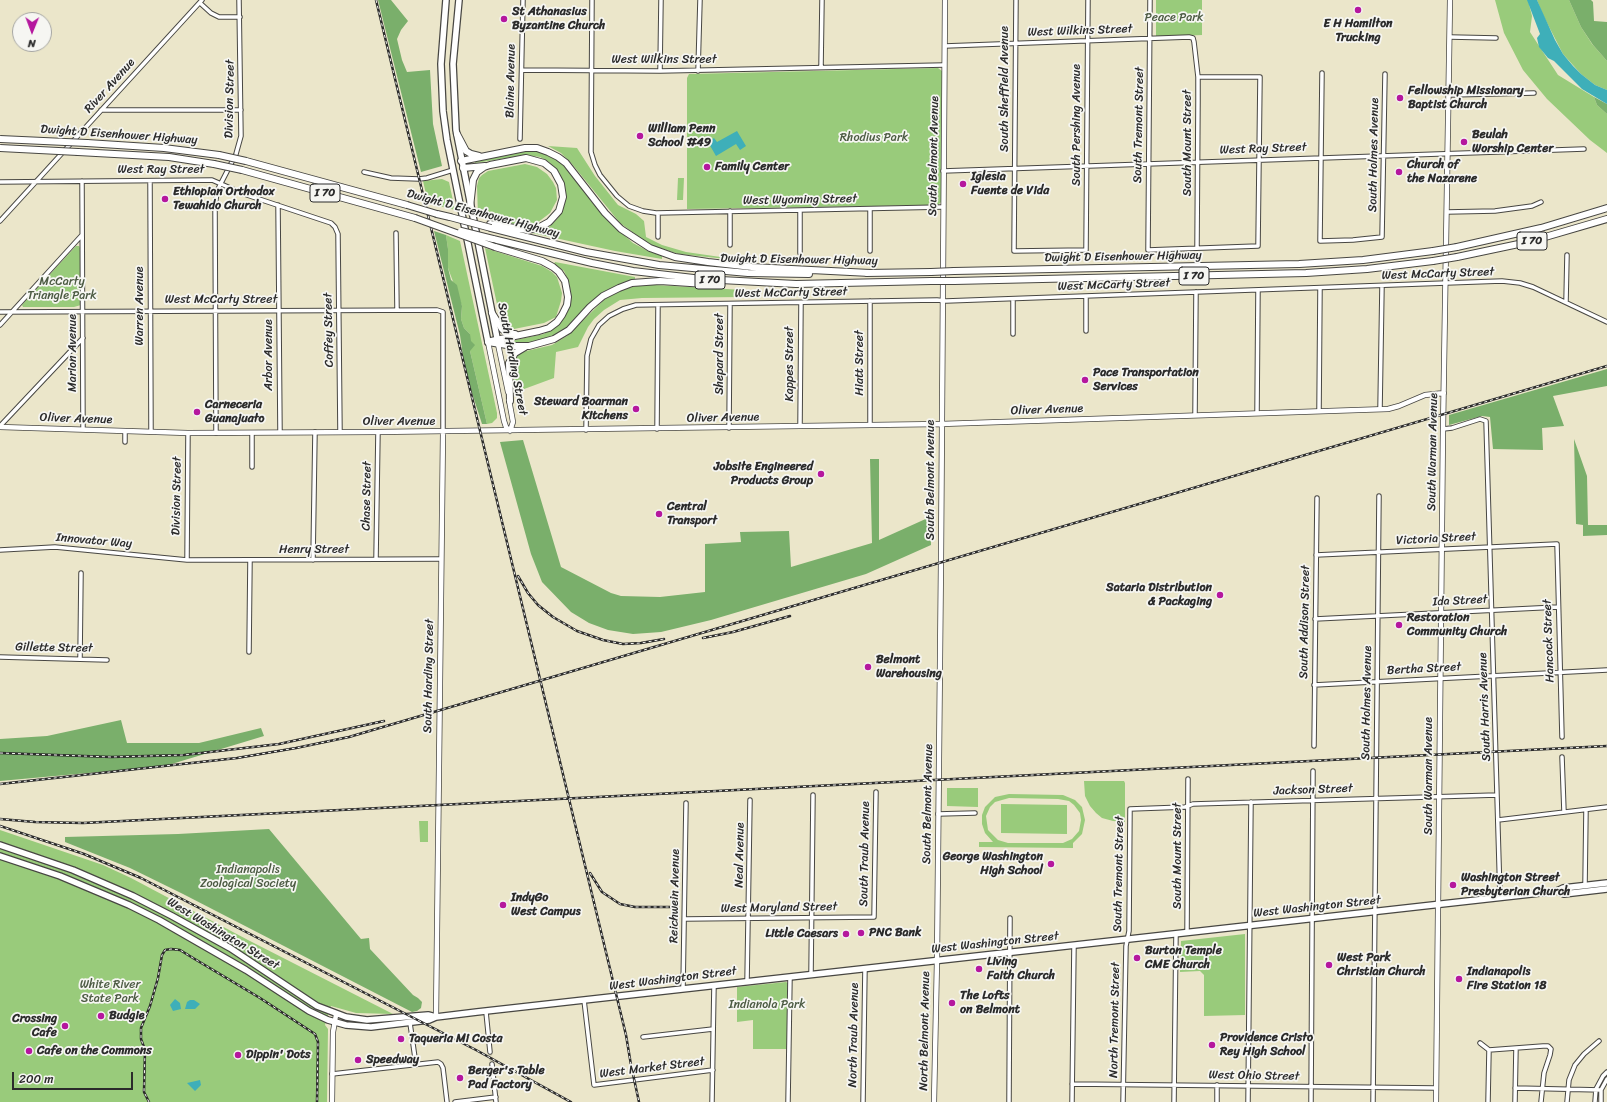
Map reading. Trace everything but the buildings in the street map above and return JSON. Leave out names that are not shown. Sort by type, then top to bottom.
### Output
[{"type":"highway","points":[[457,134],[462,146],[467,152],[483,156]]},
{"type":"highway","name":"Dwight D Eisenhower Highway","points":[[0,139],[164,148],[219,155],[246,161],[450,218],[491,226],[586,252],[670,266],[768,274],[1299,264],[1363,260],[1457,247],[1541,228],[1607,208]]},
{"type":"highway","name":"Dwight D Eisenhower Highway","points":[[0,148],[169,157],[214,164],[242,170],[567,258],[633,271],[702,279],[770,283],[1301,274],[1367,270],[1433,261],[1528,242],[1607,219]]},
{"type":"highway","points":[[461,161],[525,148],[537,148],[553,154],[566,164],[604,213],[621,230],[645,246],[667,255],[694,261],[740,266],[870,273]]},
{"type":"highway","points":[[463,168],[490,165],[524,158],[540,161],[548,166],[556,175],[561,184],[563,194],[560,206],[556,215],[549,222],[538,228],[523,230],[491,226]]},
{"type":"highway","points":[[470,207],[474,176],[479,170],[490,165]]},
{"type":"highway","points":[[412,217],[495,247],[547,263],[559,272],[567,286],[568,297],[567,305],[557,322],[544,330],[521,334],[498,342]]},
{"type":"highway","points":[[510,401],[508,366],[515,352],[530,346],[550,341],[562,335],[571,328],[600,298],[616,289],[632,283],[653,281],[727,285],[770,283]]},
{"type":"highway","points":[[492,313],[498,325],[504,331],[511,334],[521,334]]},
{"type":"highway","points":[[488,342],[530,346]]},
{"type":"main road","name":"South Harding Street","points":[[446,0],[442,49],[441,89],[445,125],[488,342]]},
{"type":"main road","name":"South Harding Street","points":[[459,0],[453,64],[457,134],[470,207],[498,342]]},
{"type":"main road","points":[[453,170],[461,161]]},
{"type":"main road","points":[[453,170],[463,168]]},
{"type":"main road","name":"West Washington Street","points":[[0,845],[80,873],[133,896],[230,948],[317,1006],[336,1015],[352,1019],[367,1020],[428,1015],[436,1017]]},
{"type":"main road","name":"West Washington Street","points":[[0,856],[60,876],[147,914],[246,970],[317,1016],[334,1023],[363,1027],[429,1020],[436,1017],[714,985],[1556,891],[1563,888],[1607,883]]},
{"type":"main road","name":"West Washington Street","points":[[1556,891],[1564,894],[1607,889]]},
{"type":"street","name":"Division Street","points":[[216,433],[215,204],[220,183],[239,146],[241,130],[239,0]]},
{"type":"street","name":"Blaine Avenue","points":[[520,139],[522,0]]},
{"type":"street","name":"West Wyoming Street","points":[[592,0],[590,145],[594,165],[617,196],[626,204],[645,212],[658,213],[943,207]]},
{"type":"street","points":[[660,71],[661,0]]},
{"type":"street","points":[[698,71],[700,0]]},
{"type":"street","points":[[822,0],[821,67],[944,65]]},
{"type":"street","name":"South Belmont Avenue","points":[[937,960],[945,0]]},
{"type":"street","name":"South Sheffield Avenue","points":[[1014,251],[1016,0]]},
{"type":"street","name":"South Pershing Avenue","points":[[1014,251],[1086,250],[1088,0]]},
{"type":"street","name":"South Tremont Street","points":[[1150,0],[1148,250],[1197,248]]},
{"type":"street","name":"South Warman Avenue","points":[[1436,1102],[1443,429],[1450,0]]},
{"type":"street","points":[[201,1],[212,13],[219,17],[240,18]]},
{"type":"street","name":"River Avenue","points":[[0,221],[201,1]]},
{"type":"street","points":[[1450,37],[1496,38]]},
{"type":"street","name":"West Wilkins Street","points":[[945,46],[1193,38]]},
{"type":"street","name":"South Mount Street","points":[[1193,38],[1198,77],[1197,248]]},
{"type":"street","name":"West Wilkins Street","points":[[522,70],[698,71],[821,67]]},
{"type":"street","points":[[1321,158],[1322,73]]},
{"type":"street","name":"South Holmes Avenue","points":[[1321,158],[1320,241],[1382,237],[1384,74]]},
{"type":"street","points":[[1197,248],[1258,246],[1260,160],[1260,77],[1198,77]]},
{"type":"street","points":[[1449,95],[1534,93]]},
{"type":"street","points":[[101,110],[241,110]]},
{"type":"street","name":"West Ray Street","points":[[943,171],[1584,149]]},
{"type":"street","points":[[364,172],[395,178],[425,178],[453,170]]},
{"type":"street","name":"West Ray Street","points":[[0,182],[209,180],[220,183],[244,194],[326,220],[336,228]]},
{"type":"street","name":"Marion Avenue","points":[[82,181],[83,429]]},
{"type":"street","name":"Warren Avenue","points":[[150,181],[151,431]]},
{"type":"street","points":[[1447,212],[1494,211],[1532,206],[1541,202]]},
{"type":"street","name":"Arbor Avenue","points":[[278,205],[280,432]]},
{"type":"street","points":[[870,208],[870,251]]},
{"type":"street","points":[[800,210],[800,253]]},
{"type":"street","points":[[730,212],[730,245]]},
{"type":"street","points":[[658,213],[658,237]]},
{"type":"street","name":"Coffey Street","points":[[336,228],[338,234],[340,432]]},
{"type":"street","points":[[396,233],[397,309]]},
{"type":"street","points":[[0,325],[82,235]]},
{"type":"street","points":[[1566,302],[1567,255]]},
{"type":"street","name":"West McCarty Street","points":[[586,430],[588,348],[596,330],[605,319],[615,312],[633,306],[1013,299],[1446,283],[1514,282],[1529,286],[1607,322]]},
{"type":"street","points":[[1380,409],[1382,286]]},
{"type":"street","points":[[1319,411],[1320,288]]},
{"type":"street","points":[[1256,413],[1258,290]]},
{"type":"street","points":[[1195,415],[1196,292]]},
{"type":"street","points":[[1086,296],[1086,331]]},
{"type":"street","points":[[1012,334],[1013,299]]},
{"type":"street","name":"Hiatt Street","points":[[870,301],[870,425]]},
{"type":"street","name":"Kappes Street","points":[[800,426],[801,303]]},
{"type":"street","name":"Shepard Street","points":[[729,428],[730,304]]},
{"type":"street","points":[[656,429],[658,305]]},
{"type":"street","name":"West McCarty Street","points":[[0,312],[428,309],[442,312]]},
{"type":"street","name":"South Harding Street","points":[[436,1017],[443,432],[442,312]]},
{"type":"street","points":[[0,427],[83,338]]},
{"type":"street","name":"South Harding Street","points":[[488,342],[504,421],[506,427],[510,431],[513,422],[498,342]]},
{"type":"street","name":"Oliver Avenue","points":[[0,427],[216,433],[443,432],[941,424],[1380,409],[1395,407],[1425,394],[1444,393]]},
{"type":"street","name":"South Harris Avenue","points":[[1443,429],[1452,428],[1480,418],[1486,421],[1500,897]]},
{"type":"street","points":[[125,431],[125,442]]},
{"type":"street","points":[[252,432],[252,466]]},
{"type":"street","points":[[314,560],[315,432]]},
{"type":"street","name":"Chase Street","points":[[376,559],[378,432]]},
{"type":"street","name":"Division Street","points":[[186,560],[188,433]]},
{"type":"street","name":"South Holmes Avenue","points":[[1373,1102],[1379,496]]},
{"type":"street","name":"South Addison Street","points":[[1314,746],[1317,498]]},
{"type":"street","name":"Victoria Street","points":[[1316,556],[1490,546],[1557,544]]},
{"type":"street","name":"Hancock Street","points":[[1557,544],[1562,737]]},
{"type":"street","name":"Innovator Way","points":[[0,550],[55,547],[186,560]]},
{"type":"street","name":"Henry Street","points":[[186,560],[441,559]]},
{"type":"street","points":[[249,652],[250,560]]},
{"type":"street","points":[[80,659],[81,573]]},
{"type":"street","name":"Ida Street","points":[[1315,619],[1558,607]]},
{"type":"street","name":"Gillette Street","points":[[0,657],[107,660]]},
{"type":"street","name":"Bertha Street","points":[[1314,685],[1607,670]]},
{"type":"street","points":[[1562,757],[1564,812]]},
{"type":"street","points":[[1311,1102],[1313,771]]},
{"type":"street","name":"South Mount Street","points":[[1187,932],[1188,779]]},
{"type":"street","name":"South Traub Avenue","points":[[874,917],[876,792]]},
{"type":"street","name":"Jackson Street","points":[[1130,808],[1185,807],[1193,804],[1497,794]]},
{"type":"street","points":[[811,974],[814,795]]},
{"type":"street","name":"Neal Avenue","points":[[748,982],[750,800]]},
{"type":"street","points":[[1248,1102],[1251,802]]},
{"type":"street","name":"Reichwein Avenue","points":[[683,989],[686,803]]},
{"type":"street","points":[[1498,820],[1607,807]]},
{"type":"street","name":"South Tremont Street","points":[[1127,939],[1129,931],[1130,808]]},
{"type":"street","points":[[1585,885],[1586,810]]},
{"type":"street","points":[[938,814],[975,813]]},
{"type":"street","name":"West Maryland Street","points":[[685,919],[874,917]]},
{"type":"street","points":[[1009,1102],[1010,918]]},
{"type":"street","points":[[1174,1102],[1176,934]]},
{"type":"street","name":"North Tremont Street","points":[[1124,1102],[1127,939]]},
{"type":"street","points":[[1072,1102],[1074,945]]},
{"type":"street","name":"North Belmont Avenue","points":[[934,1102],[937,960]]},
{"type":"street","name":"North Traub Avenue","points":[[863,1102],[864,968]]},
{"type":"street","points":[[788,1102],[790,977]]},
{"type":"street","points":[[712,1102],[714,985]]},
{"type":"street","name":"West Market Street","points":[[584,1000],[594,1085],[713,1070]]},
{"type":"street","points":[[486,1012],[490,1052]]},
{"type":"street","points":[[332,1102],[332,1032],[336,1015]]},
{"type":"street","points":[[410,1022],[416,1065]]},
{"type":"street","points":[[643,1037],[713,1029]]},
{"type":"street","points":[[1568,1102],[1569,1080],[1575,1065],[1584,1054],[1599,1041]]},
{"type":"street","points":[[1480,1043],[1488,1050],[1543,1046],[1548,1046],[1551,1048],[1541,1089],[1541,1102]]},
{"type":"street","points":[[1515,1102],[1516,1048]]},
{"type":"street","points":[[1488,1050],[1488,1102]]},
{"type":"street","points":[[332,1074],[436,1062],[440,1063],[443,1068],[447,1102]]},
{"type":"street","points":[[492,1064],[496,1102]]},
{"type":"street","points":[[1595,1102],[1596,1089],[1607,1072]]},
{"type":"street","points":[[1601,1102],[1601,1090],[1607,1079]]},
{"type":"street","name":"West Ohio Street","points":[[1072,1084],[1436,1088]]},
{"type":"street","points":[[1217,1085],[1217,1102]]},
{"type":"street","points":[[1515,1088],[1601,1090]]},
{"type":"street","points":[[455,1102],[496,1097]]},
{"type":"green space","points":[[378,0],[391,0],[408,21],[401,30],[397,39],[402,60],[407,72],[430,70],[433,124],[442,166],[421,172]]},
{"type":"green space","name":"Peace Park","points":[[1156,0],[1202,0],[1202,35],[1156,37]]},
{"type":"green space","points":[[1495,0],[1528,0],[1532,16],[1530,32],[1558,75],[1594,97],[1597,105],[1607,114],[1607,153],[1590,140],[1547,99],[1523,70],[1504,33]]},
{"type":"green space","points":[[1537,0],[1569,0],[1581,27],[1592,44],[1607,61],[1607,90],[1595,85],[1581,74],[1563,54]]},
{"type":"green space","points":[[1569,0],[1591,0],[1593,2],[1594,21],[1607,22],[1607,61],[1593,45],[1581,27]]},
{"type":"green space","name":"Rhodius Park","points":[[938,68],[942,71],[941,202],[938,205],[687,209],[687,78],[689,74]]},
{"type":"green space","points":[[1594,97],[1607,104],[1607,114],[1597,105]]},
{"type":"green space","points":[[548,146],[577,148],[595,176],[618,205],[636,214],[644,221],[646,237],[662,245],[686,252],[755,262],[679,254],[650,245],[620,223],[572,164],[561,153]]},
{"type":"green space","points":[[529,150],[541,152],[556,158],[609,222],[633,243],[662,256],[662,259],[615,251],[532,233],[549,227],[558,218],[564,206],[566,194],[559,172],[549,162],[540,157],[525,155],[475,163],[475,161]]},
{"type":"green space","points":[[525,164],[537,167],[547,174],[553,182],[556,188],[557,200],[550,213],[537,223],[523,226],[478,216],[477,186],[479,178],[488,171]]},
{"type":"green space","points":[[678,178],[684,178],[683,200],[677,200]]},
{"type":"green space","points":[[442,179],[449,182],[455,210],[428,203],[423,181]]},
{"type":"green space","points":[[434,231],[446,235],[448,268],[451,280],[457,285],[462,306],[461,319],[464,328],[470,334],[471,341],[475,345],[470,351],[487,424],[482,424],[472,393],[464,363],[460,335]]},
{"type":"green space","points":[[446,235],[460,241],[497,413],[497,418],[492,423],[487,424],[470,351],[470,334],[464,328],[461,319],[462,306],[448,268]]},
{"type":"green space","name":"McCarty Triangle Park","points":[[76,246],[79,246],[80,248],[81,305],[74,307],[23,307],[22,305],[28,298]]},
{"type":"green space","points":[[485,248],[542,266],[552,272],[557,277],[562,293],[556,317],[544,323],[514,329],[503,324],[498,309]]},
{"type":"green space","points":[[555,262],[635,277],[635,279],[614,287],[598,297],[562,332],[549,338],[533,342],[509,344],[510,341],[544,334],[561,322],[566,314],[570,303],[571,294],[569,282],[564,271],[554,264]]},
{"type":"green space","points":[[640,285],[744,290],[744,297],[642,298],[620,300],[604,310],[594,319],[588,327],[578,347],[556,352],[554,378],[516,392],[511,366],[515,356],[522,352],[552,345],[567,336],[607,297],[621,290]]},
{"type":"green space","points":[[1607,369],[1607,386],[1553,396],[1564,426],[1542,428],[1543,450],[1493,449],[1490,417],[1482,416],[1449,425],[1449,415]]},
{"type":"green space","points":[[1574,439],[1587,476],[1588,525],[1607,525],[1607,535],[1583,536],[1583,525],[1576,524]]},
{"type":"green space","points":[[523,440],[561,567],[611,593],[621,596],[660,597],[705,592],[705,544],[741,542],[740,532],[789,531],[791,567],[872,543],[870,459],[879,459],[879,540],[930,517],[931,545],[866,574],[711,620],[661,632],[633,634],[608,630],[589,623],[571,612],[542,582],[531,554],[500,442]]},
{"type":"green space","points":[[121,720],[127,743],[199,743],[261,728],[264,736],[165,766],[0,781],[0,739],[47,736]]},
{"type":"green space","points":[[1084,781],[1124,781],[1125,822],[1102,818],[1096,813],[1090,806],[1085,796]]},
{"type":"green space","points":[[947,788],[978,788],[978,807],[947,806]]},
{"type":"green space","points":[[1009,794],[1063,795],[1075,800],[1082,807],[1085,820],[1082,834],[1073,843],[1073,848],[979,847],[979,842],[993,842],[985,833],[982,824],[982,815],[985,807],[995,797]],"holes":[[[1009,798],[1058,799],[1069,801],[1074,805],[1080,813],[1081,820],[1079,831],[1072,839],[1063,843],[1008,843],[998,840],[988,830],[986,816],[990,807],[995,802]]]},
{"type":"green space","points":[[1001,804],[1067,805],[1067,834],[1001,833]]},
{"type":"green space","points":[[419,821],[428,821],[428,842],[420,842]]},
{"type":"green space","name":"Indianapolis Zoological Society","points":[[269,829],[361,939],[369,938],[370,949],[413,995],[422,1002],[421,1008],[412,1012],[130,868],[65,842],[65,837],[178,834]]},
{"type":"green space","name":"White River State Park","points":[[0,830],[103,865],[131,878],[393,1014],[356,1013],[331,1006],[325,1025],[328,1029],[327,1102],[0,1102]]},
{"type":"green space","points":[[1245,934],[1245,1015],[1204,1016],[1204,975],[1200,971],[1180,972],[1181,941]]},
{"type":"green space","name":"Indianola Park","points":[[788,983],[787,1049],[753,1049],[753,1020],[737,1022],[737,987]]},
{"type":"water","points":[[1527,0],[1537,0],[1555,40],[1563,54],[1573,66],[1595,85],[1607,90],[1607,104],[1582,89],[1554,61],[1548,58],[1539,47],[1537,38],[1540,34]]},
{"type":"water","points":[[737,131],[746,146],[740,150],[736,144],[716,156],[708,142],[714,138],[717,142]]},
{"type":"water","points":[[175,999],[180,1003],[181,1009],[173,1011],[170,1005]]},
{"type":"water","points":[[194,1000],[200,1004],[195,1009],[185,1009],[187,1002]]},
{"type":"water","points":[[200,1080],[201,1085],[195,1091],[187,1083]]},
{"type":"tunnel","points":[[490,1052],[492,1064]]},
{"type":"railway","points":[[376,0],[626,1035],[639,1102]]},
{"type":"railway","points":[[0,784],[237,758],[349,737],[1607,366]]},
{"type":"railway","points":[[518,576],[528,593],[538,605],[553,617],[577,631],[603,640],[623,644],[664,639]]},
{"type":"railway","points":[[703,638],[733,632],[790,616]]},
{"type":"railway","points":[[0,753],[111,757],[184,755],[279,744],[384,721]]},
{"type":"railway","points":[[0,819],[35,822],[83,823],[1607,746]]},
{"type":"railway","points":[[0,826],[84,854],[141,878],[476,1050],[571,1102]]},
{"type":"railway","points":[[590,873],[602,892],[620,904],[635,907],[673,907]]},
{"type":"railway","points":[[149,1102],[144,1092],[145,1050],[141,1039],[141,1028],[150,1006],[158,978],[162,955],[165,950],[171,949],[180,950],[260,998],[315,1034],[318,1042],[317,1102]]},
{"type":"place","name":"E H Hamilton Trucking","points":[[1358,10]]},
{"type":"place","name":"St Athanasius Byzantine Church","points":[[504,19]]},
{"type":"place","name":"Fellowship Missionary Baptist Church","points":[[1400,98]]},
{"type":"place","name":"William Penn School #49","points":[[640,136]]},
{"type":"place","name":"Beulah Worship Center","points":[[1464,142]]},
{"type":"place","name":"Family Center","points":[[707,167]]},
{"type":"place","name":"Church of the Nazarene","points":[[1399,172]]},
{"type":"place","name":"Iglesia Fuente de Vida","points":[[963,184]]},
{"type":"place","name":"Ethiopian Orthodox Tewahido Church","points":[[165,199]]},
{"type":"place","name":"Pace Transportation Services","points":[[1085,380]]},
{"type":"place","name":"Steward Boarman Kitchens","points":[[636,409]]},
{"type":"place","name":"Carneceria Guanajuato","points":[[197,412]]},
{"type":"place","name":"Jobsite Engineered Products Group","points":[[821,474]]},
{"type":"place","name":"Central Transport","points":[[659,514]]},
{"type":"place","name":"Sataria Distribution & Packaging","points":[[1220,595]]},
{"type":"place","name":"Restoration Community Church","points":[[1399,625]]},
{"type":"place","name":"Belmont Warehousing","points":[[868,667]]},
{"type":"place","name":"George Washington High School","points":[[1051,864]]},
{"type":"place","name":"Washington Street Presbyterian Church","points":[[1453,885]]},
{"type":"place","name":"IndyGo West Campus","points":[[503,905]]},
{"type":"place","name":"PNC Bank","points":[[861,933]]},
{"type":"place","name":"Little Caesars","points":[[846,934]]},
{"type":"place","name":"Burton Temple CME Church","points":[[1137,958]]},
{"type":"place","name":"West Park Christian Church","points":[[1329,965]]},
{"type":"place","name":"Living Faith Church","points":[[979,969]]},
{"type":"place","name":"Indianapolis Fire Station 18","points":[[1459,979]]},
{"type":"place","name":"The Lofts on Belmont","points":[[952,1003]]},
{"type":"place","name":"Budgie","points":[[101,1016]]},
{"type":"place","name":"Crossing Cafe","points":[[65,1026]]},
{"type":"place","name":"Taqueria Mi Costa","points":[[401,1039]]},
{"type":"place","name":"Providence Cristo Rey High School","points":[[1212,1045]]},
{"type":"place","name":"Cafe on the Commons","points":[[29,1051]]},
{"type":"place","name":"Dippin' Dots","points":[[238,1055]]},
{"type":"place","name":"Speedway","points":[[358,1060]]},
{"type":"place","name":"Berger's Table Pad Factory","points":[[460,1078]]}]
